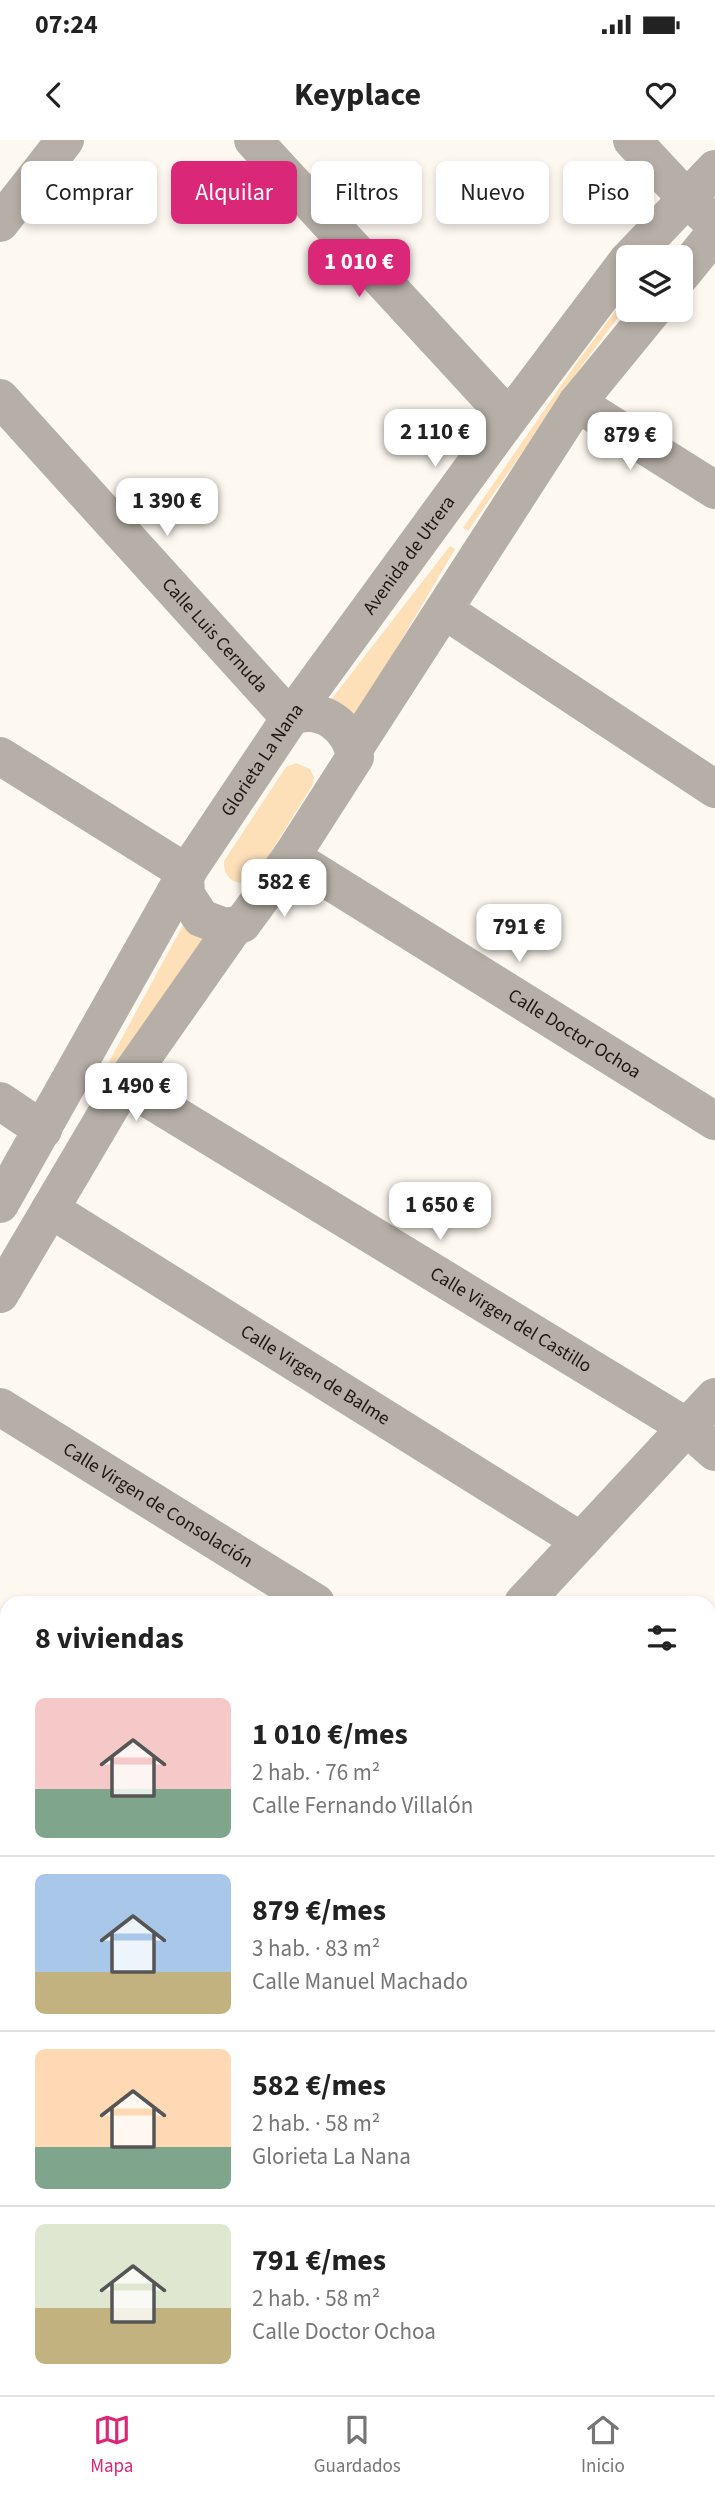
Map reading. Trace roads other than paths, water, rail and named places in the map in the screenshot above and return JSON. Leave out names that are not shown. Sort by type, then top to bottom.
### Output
[{"type":"street","points":[[0,223],[65,140]]},
{"type":"street","points":[[253,140],[509,418]]},
{"type":"street","points":[[632,140],[686,198],[715,224]]},
{"type":"street","name":"Avenida de Utrera","points":[[642,245],[715,169]]},
{"type":"street","points":[[693,260],[715,233]]},
{"type":"street","name":"Avenida de Utrera","points":[[291,717],[616,276]]},
{"type":"street","points":[[0,1294],[124,1084],[234,927],[246,921],[291,857],[355,757],[354,749],[577,403],[643,322]]},
{"type":"street","name":"Calle Luis Cernuda","points":[[0,398],[291,717]]},
{"type":"street","points":[[577,403],[715,490]]},
{"type":"street","points":[[444,610],[715,789]]},
{"type":"street","name":"Glorieta La Nana","points":[[186,874],[291,717],[305,712],[325,715],[351,739],[354,749]]},
{"type":"street","points":[[0,756],[186,874]]},
{"type":"street","name":"Calle Doctor Ochoa","points":[[291,857],[715,1121]]},
{"type":"street","points":[[186,874],[186,895],[198,915],[214,924],[234,927]]},
{"type":"street","points":[[0,1204],[186,874]]},
{"type":"street","name":"Calle Virgen del Castillo","points":[[124,1084],[687,1427],[715,1452]]},
{"type":"street","points":[[0,1101],[43,1130]]},
{"type":"street","name":"Calle Virgen de Balme","points":[[50,1209],[581,1541]]},
{"type":"street","points":[[530,1596],[715,1397]]},
{"type":"street","name":"Calle Virgen de Consolación","points":[[0,1407],[305,1596]]}]
